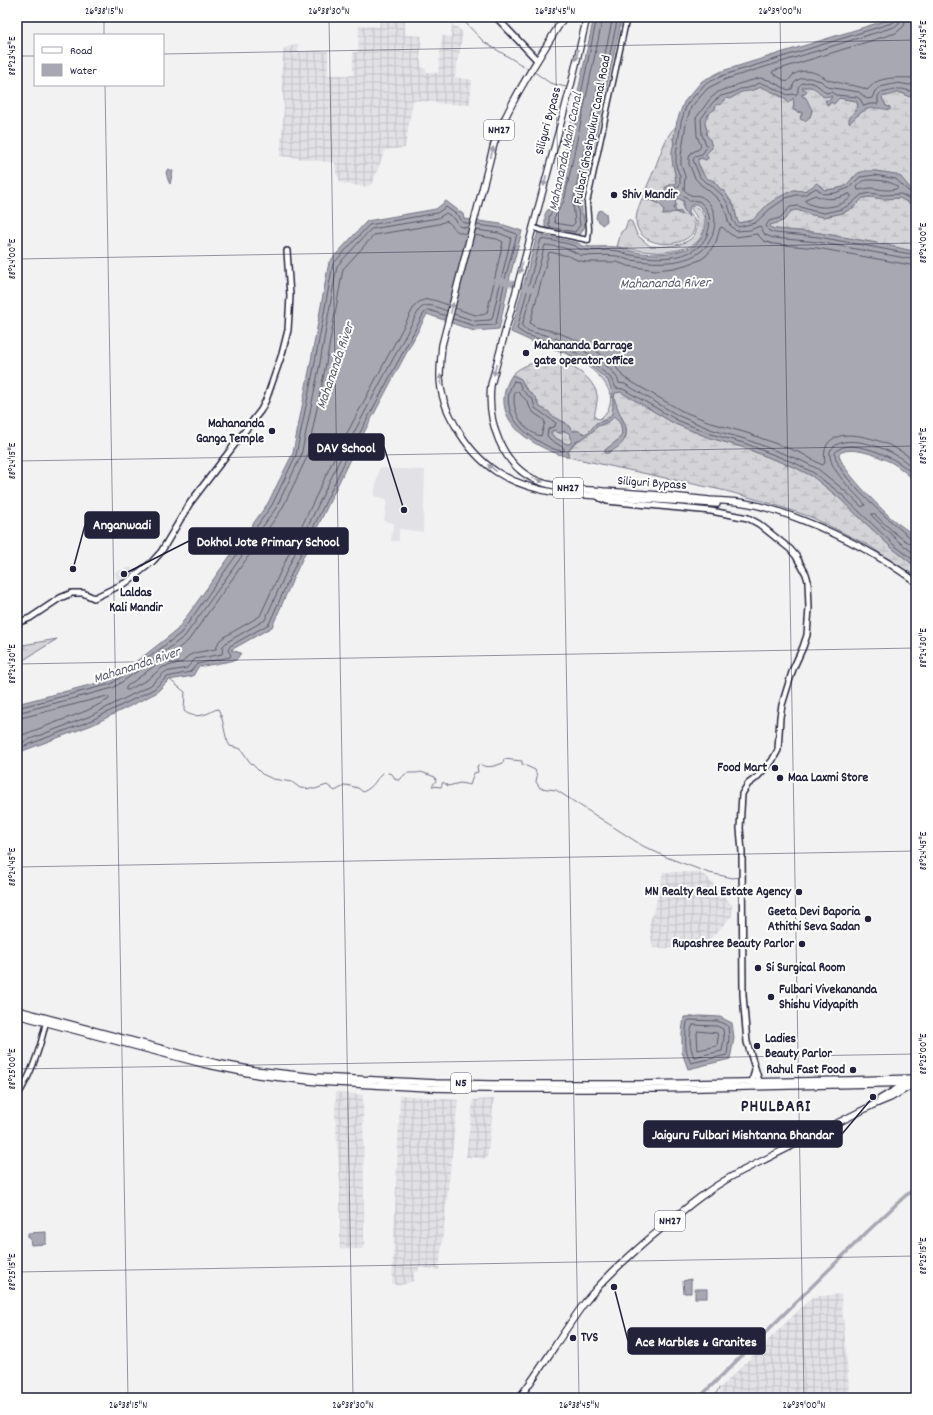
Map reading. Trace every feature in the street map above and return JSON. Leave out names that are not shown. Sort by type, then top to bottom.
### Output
[{"type":"highway","points":[[535,61],[564,17]]},
{"type":"highway","name":"Siliguri Bypass","points":[[586,17],[571,85],[491,384],[490,396],[493,422],[503,449],[513,464],[528,476],[538,481],[564,487],[745,503],[790,515],[845,538],[900,570],[916,582]]},
{"type":"highway","name":"NH27","points":[[535,61],[502,124],[494,144],[442,346],[440,377],[444,402],[448,414],[468,447],[493,470],[514,482],[535,489],[557,493],[707,504],[734,504],[766,508]]},
{"type":"highway","name":"N5","points":[[17,1010],[47,1020],[159,1050],[216,1063],[254,1070],[315,1077],[436,1083],[492,1084],[907,1084]]},
{"type":"highway","name":"N5","points":[[17,1015],[47,1020]]},
{"type":"highway","name":"N5","points":[[760,1084],[849,1080],[915,1081]]},
{"type":"highway","name":"NH27","points":[[873,1105],[877,1100],[915,1081]]},
{"type":"highway","name":"NH27","points":[[519,1398],[565,1330],[593,1293],[625,1260],[693,1202],[731,1176],[873,1105],[890,1098],[915,1081]]},
{"type":"highway","points":[[885,1084],[887,1095]]},
{"type":"main road","points":[[496,17],[535,61]]},
{"type":"main road","points":[[17,623],[30,618],[60,598],[72,593],[83,593],[94,598],[117,588],[152,562],[165,546],[190,503],[261,410],[269,395],[288,330],[290,296],[287,251]]},
{"type":"main road","points":[[598,496],[607,501],[711,511],[748,518],[759,524],[790,549],[796,556],[806,574],[808,581],[809,608],[807,635],[793,669],[782,705],[778,750],[772,761],[756,778],[748,784],[742,794],[740,828],[742,852],[743,994],[747,1042],[760,1084]]},
{"type":"main road","points":[[753,1084],[755,1069]]},
{"type":"street","name":"Fulbari Ghoshpukur Canal Road","points":[[532,228],[588,240],[589,229],[587,202],[627,17]]},
{"type":"street","points":[[17,1097],[37,1058],[47,1020]]},
{"type":"shaded area","points":[[380,18],[405,20],[405,35],[422,36],[420,58],[422,68],[426,69],[426,72],[438,73],[442,36],[451,37],[452,24],[463,32],[455,77],[472,80],[470,105],[413,100],[405,148],[385,150],[373,183],[365,187],[341,183],[336,173],[335,163],[280,156],[284,107],[281,73],[284,48],[298,44],[298,52],[328,51],[328,75],[353,75],[353,52],[358,52],[359,25],[379,27]]},
{"type":"shaded area","points":[[379,468],[425,470],[423,532],[399,529],[399,541],[391,541],[394,523],[384,521],[387,499],[374,496]]},
{"type":"shaded area","points":[[132,567],[134,576],[119,584],[114,572]]},
{"type":"shaded area","points":[[663,872],[699,872],[707,877],[732,905],[732,916],[702,948],[653,948],[649,925],[659,893]]},
{"type":"shaded area","points":[[336,1092],[363,1095],[364,1249],[340,1249],[340,1183],[335,1114]]},
{"type":"shaded area","points":[[400,1095],[458,1100],[439,1270],[419,1267],[418,1272],[414,1272],[414,1281],[398,1286],[392,1283]]},
{"type":"shaded area","points":[[494,1099],[487,1159],[466,1157],[473,1100]]},
{"type":"shaded area","points":[[841,1294],[850,1398],[718,1398],[721,1387],[812,1297]]},
{"type":"green space","points":[[759,87],[766,88],[790,102],[793,97],[793,108],[796,112],[802,113],[800,117],[810,117],[812,111],[805,97],[802,96],[802,94],[805,94],[802,88],[804,87],[814,88],[826,96],[831,95],[831,99],[826,103],[827,105],[831,102],[834,104],[838,98],[855,101],[857,103],[857,108],[852,115],[850,122],[862,112],[870,108],[890,107],[886,106],[882,98],[883,96],[898,93],[909,97],[916,92],[916,193],[895,174],[875,171],[853,177],[844,187],[824,190],[820,185],[803,191],[794,190],[767,205],[753,220],[738,223],[734,206],[724,191],[721,190],[714,181],[707,179],[703,174],[697,160],[702,158],[706,160],[708,158],[706,154],[712,148],[710,140],[706,134],[707,130],[704,120],[710,112],[715,109],[716,105],[727,98],[731,98],[741,92]]},
{"type":"green space","points":[[676,127],[675,137],[673,138],[673,164],[676,184],[666,187],[666,196],[664,198],[664,195],[646,199],[661,205],[664,210],[663,215],[676,212],[675,209],[673,209],[676,205],[675,200],[679,198],[683,200],[683,208],[687,213],[689,211],[694,219],[695,225],[692,233],[686,239],[676,243],[666,244],[645,238],[639,230],[636,219],[641,201],[663,147],[672,130]]},
{"type":"green space","points":[[870,197],[883,199],[900,198],[916,207],[916,252],[820,233],[771,228],[770,225],[783,221],[791,211],[797,210],[824,217],[843,213],[854,207],[863,198]]},
{"type":"green space","points":[[692,206],[701,211],[704,220],[701,236],[693,245],[679,250],[665,252],[617,247],[621,232],[625,229],[628,220],[632,222],[637,235],[650,246],[672,246],[686,242],[695,233],[697,226],[696,215],[691,208]]},
{"type":"green space","points":[[542,343],[578,358],[597,369],[608,381],[613,397],[611,416],[598,423],[585,434],[576,430],[573,431],[566,423],[552,416],[538,405],[538,401],[525,387],[521,379],[512,375],[525,366],[534,363],[555,362],[575,369],[591,382],[596,391],[597,399],[595,418],[600,419],[608,409],[611,399],[603,380],[585,364],[575,358],[558,350],[538,346],[538,344]]},
{"type":"green space","points":[[621,392],[675,424],[710,438],[742,447],[796,468],[812,476],[838,497],[892,548],[916,567],[916,577],[868,545],[811,517],[726,491],[568,457],[568,452],[574,443],[615,416],[621,425],[622,434],[618,440],[605,450],[607,453],[615,449],[622,442],[626,436],[627,430],[614,399],[615,393]]},
{"type":"green space","points":[[554,430],[561,434],[565,431],[570,434],[572,440],[570,444],[567,444],[554,437],[551,433]]},
{"type":"green space","points":[[57,639],[17,664],[17,646]]},
{"type":"water","name":"Mahananda Main Canal","points":[[594,17],[622,17],[581,204],[585,226],[579,237],[545,230],[545,214],[555,199]]},
{"type":"water","points":[[897,17],[916,17],[916,92],[909,97],[901,93],[883,96],[882,98],[886,106],[890,107],[890,110],[874,108],[866,109],[849,123],[849,119],[858,107],[857,101],[839,98],[834,104],[831,102],[828,105],[825,100],[830,100],[832,96],[823,97],[814,88],[808,86],[802,88],[807,91],[805,94],[802,94],[802,96],[806,98],[812,110],[810,117],[805,121],[800,119],[802,112],[793,110],[793,98],[788,103],[785,98],[762,87],[741,92],[730,99],[728,98],[723,100],[722,104],[716,105],[715,109],[706,118],[706,134],[710,140],[712,148],[706,154],[708,158],[706,160],[702,158],[698,159],[698,161],[699,167],[704,175],[724,191],[734,206],[739,223],[753,220],[767,205],[777,198],[794,190],[807,190],[817,183],[824,190],[844,187],[858,173],[865,171],[895,174],[901,177],[916,193],[916,207],[900,198],[883,199],[870,197],[863,198],[854,207],[843,213],[824,217],[797,210],[791,211],[782,221],[770,225],[771,228],[776,229],[820,233],[883,244],[916,252],[916,481],[894,464],[874,455],[851,450],[844,451],[839,454],[846,469],[861,488],[891,518],[916,537],[916,567],[892,548],[838,497],[812,476],[796,468],[742,447],[710,438],[675,424],[621,392],[615,393],[614,397],[626,429],[626,434],[624,441],[618,447],[607,453],[605,453],[605,450],[618,440],[622,434],[621,425],[615,416],[574,443],[568,452],[568,457],[540,446],[527,438],[516,428],[508,417],[504,405],[505,390],[512,375],[521,379],[525,388],[536,398],[540,407],[565,423],[573,431],[579,431],[585,434],[590,431],[596,423],[607,420],[612,414],[613,399],[608,380],[585,362],[555,348],[531,341],[511,332],[538,232],[541,232],[541,235],[578,243],[582,246],[618,247],[643,253],[657,254],[677,252],[692,247],[696,244],[702,237],[706,226],[705,216],[700,207],[695,204],[690,206],[688,212],[689,217],[683,208],[684,201],[677,198],[675,200],[676,205],[673,209],[675,209],[676,212],[680,211],[682,215],[675,212],[663,215],[664,210],[661,205],[655,201],[647,200],[646,198],[664,195],[664,198],[666,196],[665,188],[672,184],[676,184],[672,159],[672,149],[674,144],[673,138],[675,137],[674,135],[677,121],[684,102],[702,81],[722,71]],"holes":[[[555,430],[558,433],[565,431],[570,434],[572,440],[570,444],[567,444],[554,437],[551,431]]]},
{"type":"water","points":[[168,169],[173,171],[170,184],[166,172]]},
{"type":"water","points":[[446,201],[463,214],[464,219],[501,224],[522,231],[510,276],[499,329],[474,331],[427,314],[350,459],[296,572],[272,627],[231,650],[241,653],[236,660],[198,667],[193,676],[169,680],[156,693],[92,725],[17,753],[17,704],[109,680],[177,630],[268,503],[293,453],[329,262],[367,221],[436,209]]},
{"type":"water","points":[[600,210],[606,213],[607,221],[602,225],[596,218],[597,213]]},
{"type":"water","points":[[684,1017],[720,1017],[732,1023],[734,1038],[730,1059],[688,1069],[682,1052]]},
{"type":"water","points":[[46,1232],[46,1244],[31,1245],[28,1233]]},
{"type":"water","points":[[691,1279],[691,1293],[684,1293],[683,1281]]},
{"type":"water","points":[[695,1289],[707,1289],[707,1298],[695,1298]]},
{"type":"waterway","points":[[460,17],[484,42],[530,70]]},
{"type":"waterway","name":"Mahananda Main Canal","points":[[533,71],[550,83],[566,87]]},
{"type":"waterway","name":"Mahananda River","points":[[502,281],[531,289]]},
{"type":"waterway","points":[[170,680],[185,692],[184,711],[191,715],[197,716],[207,714],[218,709],[230,746],[241,749],[249,761],[262,774],[273,779],[292,782],[300,788],[315,789],[327,785],[335,791],[346,785],[358,788],[363,792],[367,790],[383,773]]},
{"type":"waterway","points":[[388,773],[392,774],[396,780],[400,780],[407,773],[421,772],[435,777],[436,781],[432,786],[441,787],[443,782],[448,786],[460,783],[470,785],[474,773],[478,772],[477,766],[480,764],[483,766],[497,765],[503,763],[504,759],[522,761],[522,764],[535,770],[537,776],[536,782],[540,788],[556,790],[643,846],[666,857],[709,873],[733,878],[739,877]]},
{"type":"waterway","points":[[699,1398],[866,1233],[905,1196],[916,1188]]},
{"type":"waterway","points":[[713,1398],[719,1388]]},
{"type":"place","name":"Shiv Mandir","points":[[614,195]]},
{"type":"place","name":"Mahananda Barrage gate operator office","points":[[526,353]]},
{"type":"place","name":"Mahananda Ganga Temple","points":[[272,431]]},
{"type":"place","name":"DAV School","points":[[404,510]]},
{"type":"place","name":"Anganwadi","points":[[73,569]]},
{"type":"place","name":"Dokhol Jote Primary School","points":[[124,574]]},
{"type":"place","name":"Laldas Kali Mandir","points":[[136,579]]},
{"type":"place","name":"Food Mart","points":[[775,768]]},
{"type":"place","name":"Maa Laxmi Store","points":[[780,778]]},
{"type":"place","name":"MN Realty Real Estate Agency","points":[[799,892]]},
{"type":"place","name":"Geeta Devi Baporia Athithi Seva Sadan","points":[[868,919]]},
{"type":"place","name":"Rupashree Beauty Parlor","points":[[802,944]]},
{"type":"place","name":"Si Surgical Room","points":[[758,968]]},
{"type":"place","name":"Fulbari Vivekananda Shishu Vidyapith","points":[[771,997]]},
{"type":"place","name":"Ladies Beauty Parlor","points":[[757,1046]]},
{"type":"place","name":"Rahul Fast Food","points":[[853,1070]]},
{"type":"place","name":"Jaiguru Fulbari Mishtanna Bhandar","points":[[873,1097]]},
{"type":"place","name":"Ace Marbles & Granites","points":[[614,1287]]},
{"type":"place","name":"TVS","points":[[573,1338]]},
{"type":"district","name":"PHULBARI","points":[[776,1108]]}]
